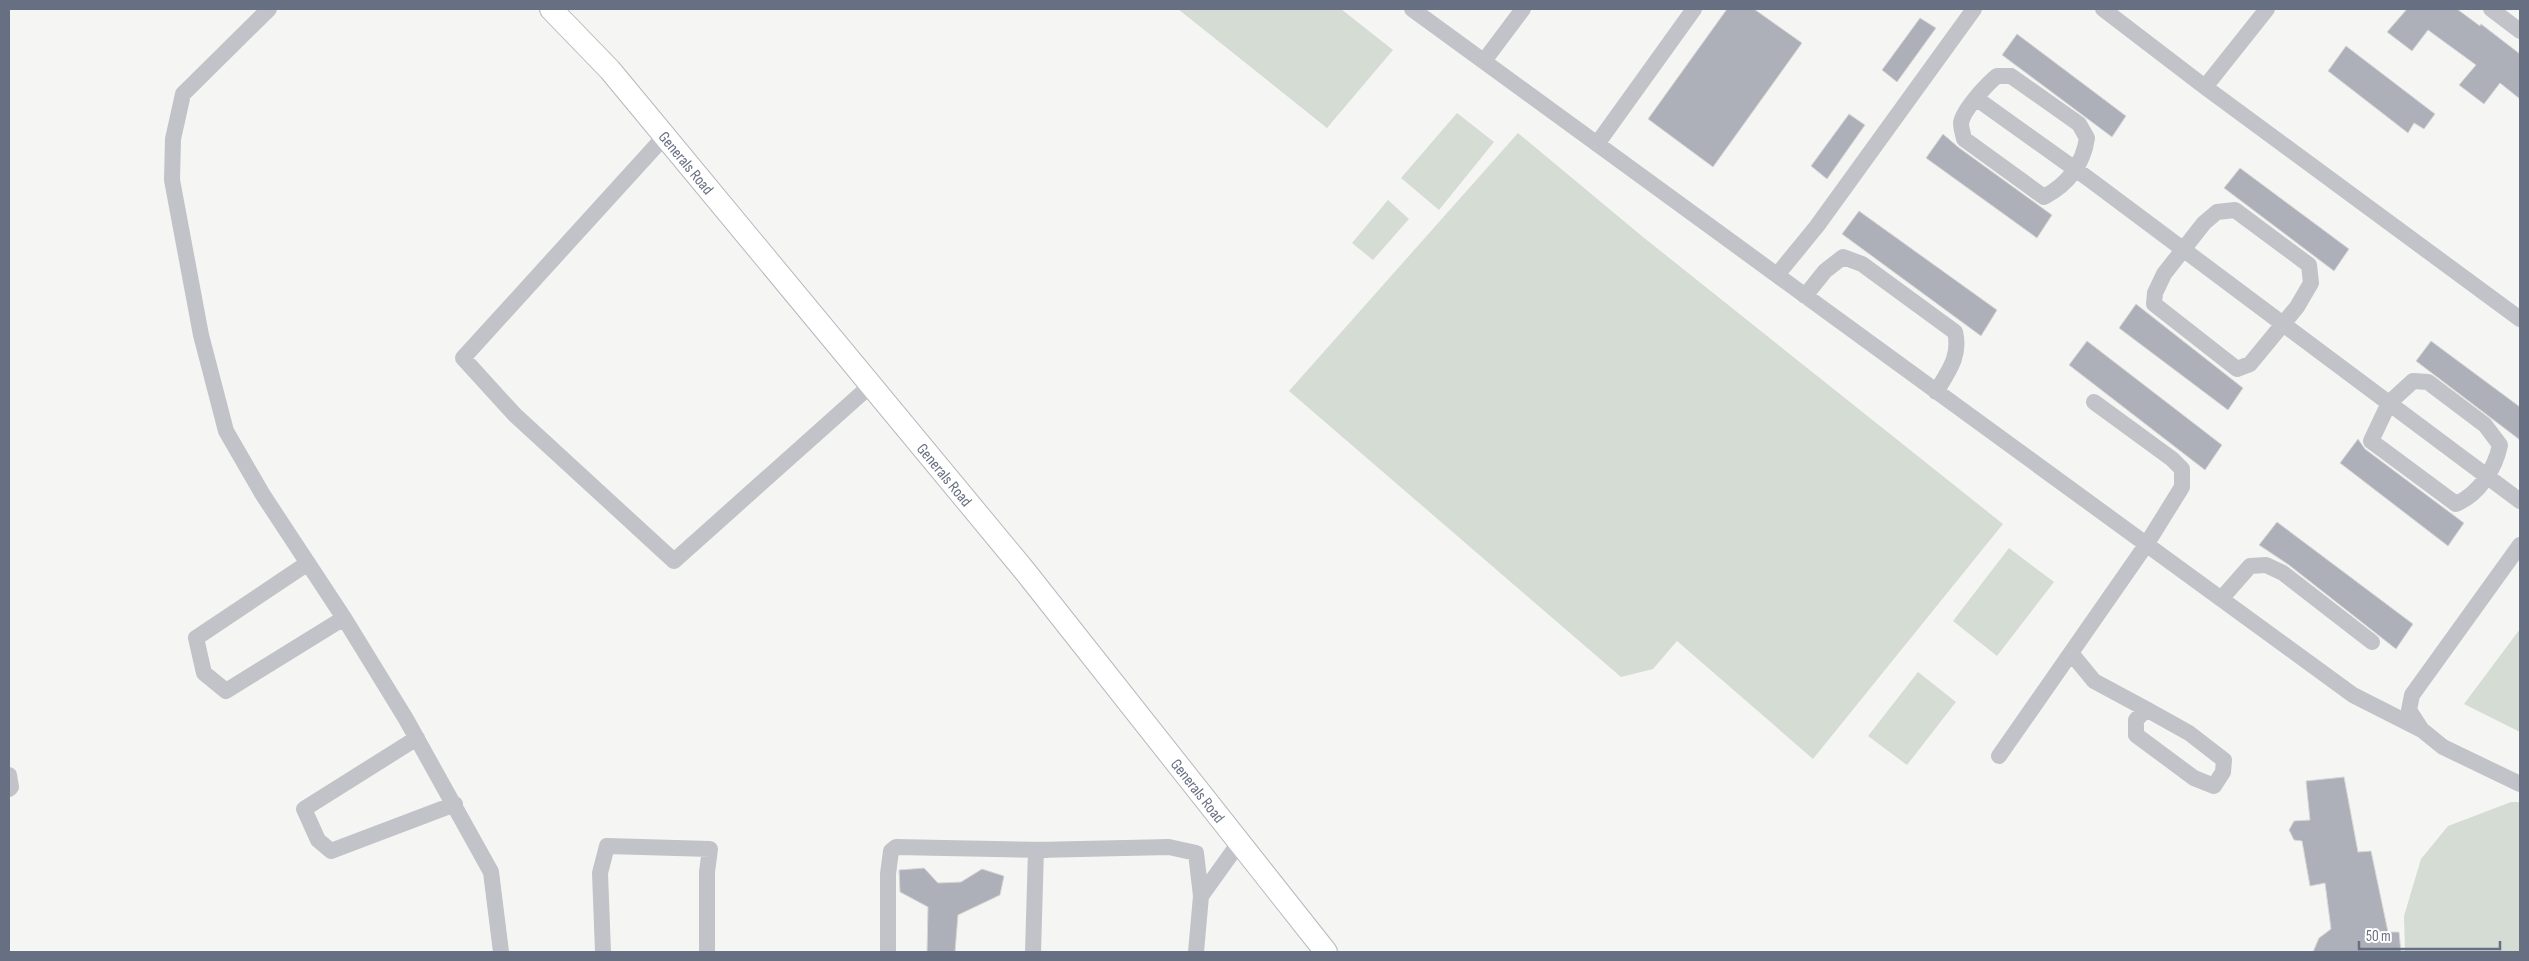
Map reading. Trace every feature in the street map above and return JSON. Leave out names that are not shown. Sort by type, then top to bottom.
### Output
[{"type":"street","points":[[269,9],[183,94],[173,139],[172,180],[201,335],[226,431],[264,496],[344,618],[417,738],[491,872],[501,952]]},
{"type":"street","name":"Generals Road","points":[[551,9],[610,70],[1024,570],[1326,952]]},
{"type":"street","points":[[1412,9],[2353,695],[2422,730],[2443,747],[2520,784]]},
{"type":"street","points":[[1484,61],[1523,9]]},
{"type":"street","points":[[1597,144],[1694,9]]},
{"type":"street","points":[[1777,275],[1817,226],[1974,9]]},
{"type":"street","points":[[2103,9],[2205,87],[2520,319]]},
{"type":"street","points":[[2205,87],[2267,9]]},
{"type":"street","points":[[2491,9],[2520,31]]},
{"type":"street","points":[[1996,76],[2012,76],[2079,124],[2087,138],[2084,154],[2076,170],[2058,189],[2044,197],[1964,139],[1961,123],[1967,110],[1985,86],[1996,76]]},
{"type":"street","points":[[1976,99],[2076,170],[2520,501]]},
{"type":"street","points":[[665,136],[463,358],[515,415],[674,561],[871,385]]},
{"type":"street","points":[[2235,210],[2270,234],[2309,265],[2311,283],[2283,325],[2250,364],[2238,368],[2154,304],[2155,292],[2164,274],[2204,223],[2217,212],[2235,210]]},
{"type":"street","points":[[1805,296],[1825,271],[1843,257],[1862,264],[1955,332],[1958,346],[1954,362],[1936,392]]},
{"type":"street","points":[[2413,381],[2428,382],[2485,425],[2500,445],[2497,460],[2488,477],[2464,500],[2456,504],[2371,441],[2389,403],[2413,381]]},
{"type":"street","points":[[1999,756],[2146,545],[2182,487],[2182,469],[2172,459],[2094,402]]},
{"type":"street","points":[[2422,730],[2409,710],[2412,695],[2520,545]]},
{"type":"street","points":[[308,563],[196,638],[204,673],[226,691],[344,618]]},
{"type":"street","points":[[2221,599],[2250,566],[2266,564],[2283,574],[2372,642]]},
{"type":"street","points":[[2071,653],[2094,681],[2146,708],[2189,733],[2224,760],[2223,772],[2214,786],[2194,778],[2136,735],[2136,720],[2146,708]]},
{"type":"street","points":[[417,738],[304,809],[318,840],[331,851],[455,804]]},
{"type":"street","points":[[9,775],[11,787],[9,789]]},
{"type":"street","points":[[1202,896],[1239,843]]},
{"type":"street","points":[[603,952],[600,873],[608,846],[710,849],[707,952]]},
{"type":"street","points":[[888,952],[888,874],[891,851],[896,847],[1047,850]]},
{"type":"street","points":[[1033,952],[1036,850],[1170,847],[1196,853],[1202,896],[1196,952]]},
{"type":"shaded area","points":[[1178,9],[1341,9],[1393,50],[1327,128]]},
{"type":"shaded area","points":[[1457,113],[1494,142],[1439,210],[1401,178]]},
{"type":"shaded area","points":[[1518,133],[1643,237],[2003,524],[1813,759],[1677,641],[1653,669],[1621,677],[1289,391]]},
{"type":"shaded area","points":[[1388,200],[1409,219],[1373,260],[1352,243]]},
{"type":"shaded area","points":[[2009,548],[2054,582],[1997,656],[1953,621]]},
{"type":"shaded area","points":[[2520,629],[2520,732],[2464,704]]},
{"type":"shaded area","points":[[1918,672],[1956,702],[1907,765],[1868,736]]},
{"type":"shaded area","points":[[2511,802],[2520,802],[2520,952],[2405,952],[2404,916],[2421,859],[2448,826]]},
{"type":"building","points":[[1727,9],[1754,9],[1802,43],[1713,167],[1648,119]]},
{"type":"building","points":[[2407,9],[2457,9],[2480,26],[2481,24],[2520,54],[2520,99],[2500,83],[2484,104],[2459,85],[2476,65],[2428,30],[2412,51],[2387,32]]},
{"type":"building","points":[[1920,18],[1936,28],[1897,82],[1882,70]]},
{"type":"building","points":[[2017,34],[2126,116],[2112,137],[2002,55]]},
{"type":"building","points":[[2346,46],[2435,114],[2424,129],[2414,123],[2408,133],[2328,71]]},
{"type":"building","points":[[1849,114],[1865,125],[1827,179],[1811,166]]},
{"type":"building","points":[[1943,134],[2052,215],[2037,238],[1926,158]]},
{"type":"building","points":[[2240,168],[2349,249],[2334,271],[2224,188]]},
{"type":"building","points":[[1859,211],[1997,310],[1981,336],[1842,234]]},
{"type":"building","points":[[2136,304],[2243,388],[2228,410],[2119,328]]},
{"type":"building","points":[[2087,341],[2222,445],[2205,470],[2069,365]]},
{"type":"building","points":[[2431,341],[2520,407],[2520,440],[2416,361]]},
{"type":"building","points":[[2358,439],[2365,449],[2464,523],[2448,546],[2340,463]]},
{"type":"building","points":[[2277,522],[2413,624],[2396,649],[2289,565],[2259,545]]},
{"type":"building","points":[[2344,777],[2358,852],[2371,851],[2388,932],[2399,932],[2401,952],[2313,952],[2319,938],[2331,929],[2325,883],[2310,886],[2302,841],[2294,840],[2289,830],[2294,821],[2310,820],[2306,781]]},
{"type":"building","points":[[924,868],[938,883],[961,882],[982,869],[1004,876],[1000,895],[958,915],[955,952],[927,952],[928,907],[900,892],[899,870]]}]
